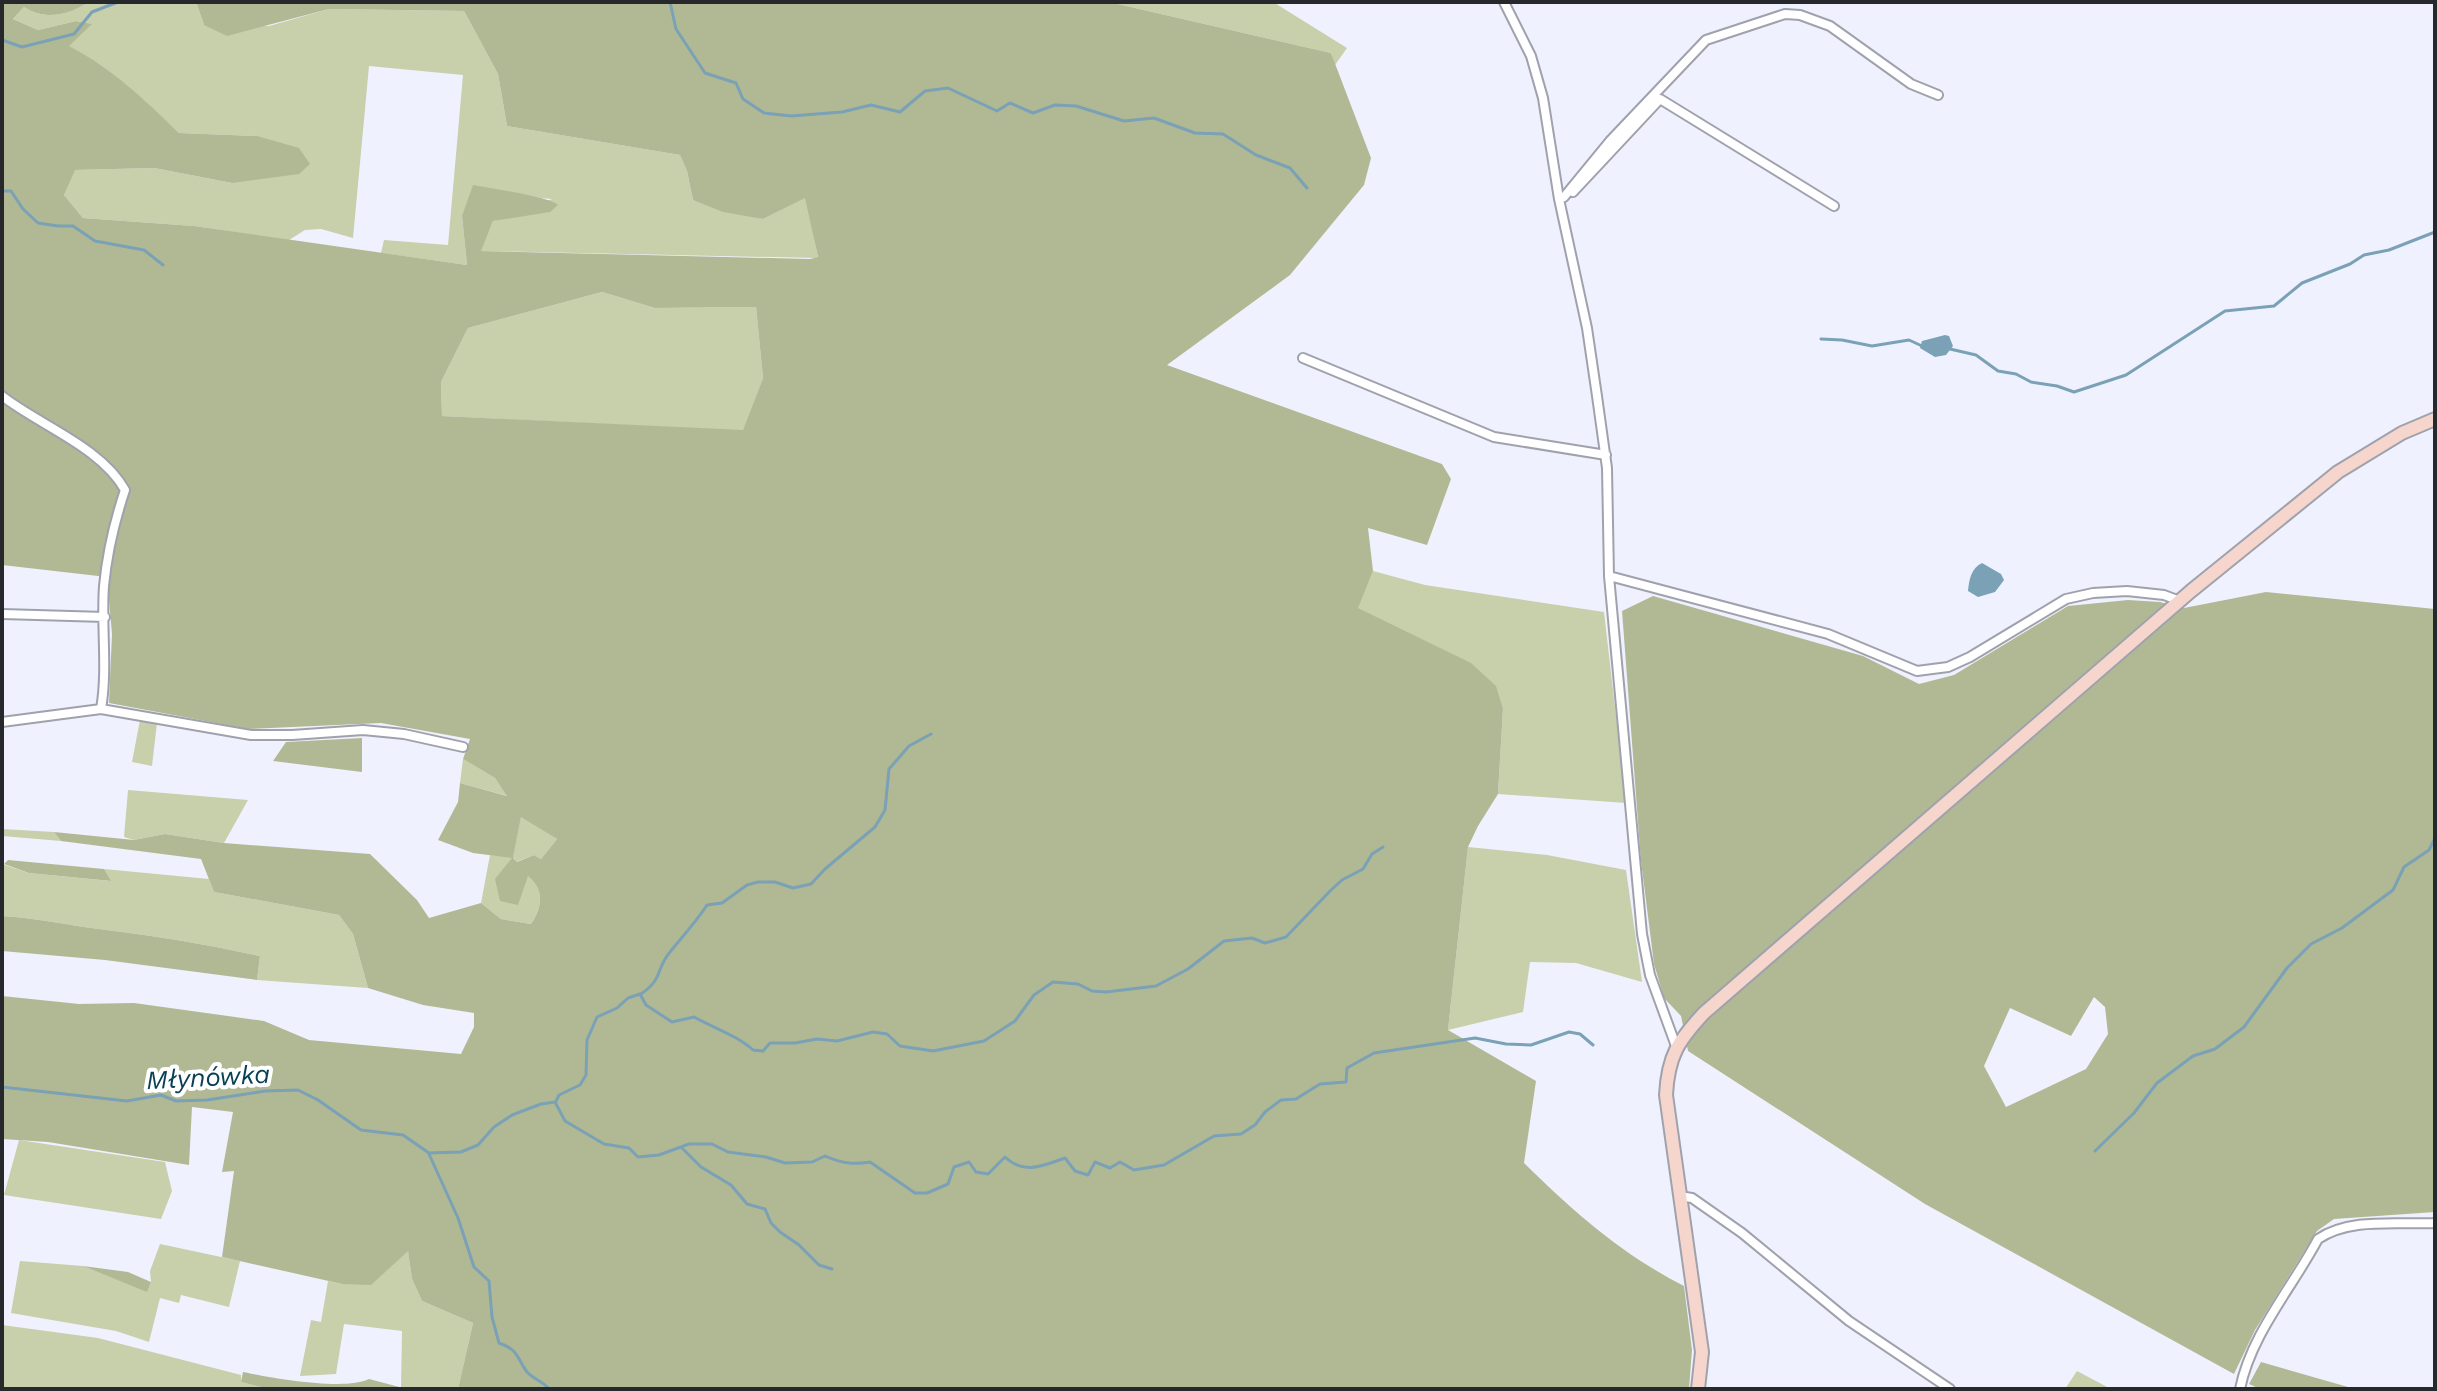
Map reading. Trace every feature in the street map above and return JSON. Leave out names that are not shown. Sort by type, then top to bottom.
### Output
[{"type":"street","points":[[1504,2],[1535,66],[1587,328],[1606,455],[1609,576],[1642,934],[1654,988],[1676,1046]]},
{"type":"street","points":[[1562,198],[1610,141],[1706,40],[1785,14],[1800,15],[1830,26],[1911,84],[1938,95]]},
{"type":"street","points":[[1562,198],[1569,196],[1660,99],[1834,206]]},
{"type":"street","points":[[1303,358],[1494,437],[1606,455]]},
{"type":"street","points":[[2,396],[93,457],[119,479],[125,490],[115,518],[104,586],[106,655],[101,709]]},
{"type":"street","points":[[1698,1389],[1702,1352],[1666,1095],[1669,1061],[1676,1046],[1704,1013],[2180,601],[2338,472],[2402,433],[2435,419]]},
{"type":"street","points":[[1609,576],[1828,634],[1917,671],[1948,667],[1970,657],[2066,599],[2093,593],[2127,591],[2164,595],[2180,601]]},
{"type":"street","points":[[2,614],[105,617]]},
{"type":"street","points":[[2,722],[101,709],[251,735],[363,730],[404,734],[463,747]]},
{"type":"street","points":[[1679,1196],[1692,1198],[1742,1233],[1849,1321],[1950,1389]]},
{"type":"street","points":[[2240,1389],[2244,1370],[2259,1339],[2318,1239],[2332,1230],[2361,1225],[2435,1223]]},
{"type":"green space","points":[[2,2],[89,2],[57,15],[40,14],[24,7],[13,19],[38,30],[76,21],[92,24],[69,46],[114,74],[179,133],[257,136],[299,148],[310,164],[299,174],[232,183],[154,168],[75,170],[64,195],[83,218],[194,226],[467,265],[462,216],[473,185],[532,196],[558,205],[550,212],[493,221],[481,251],[818,257],[805,198],[763,219],[723,212],[693,200],[680,155],[507,126],[498,74],[464,11],[329,9],[227,36],[204,25],[196,2],[1109,2],[1331,53],[1371,158],[1364,185],[1290,275],[1167,365],[1442,464],[1451,479],[1427,545],[1368,528],[1373,571],[1358,608],[1471,663],[1496,686],[1503,709],[1498,794],[1468,847],[1448,1030],[1536,1081],[1524,1163],[1599,1231],[1639,1260],[1684,1286],[1692,1350],[1689,1389],[458,1389],[473,1323],[422,1301],[412,1279],[408,1251],[371,1285],[342,1284],[222,1257],[234,1171],[222,1172],[233,1112],[192,1107],[189,1165],[48,1142],[2,1139],[2,996],[79,1004],[134,1003],[264,1021],[309,1040],[461,1054],[474,1027],[474,1013],[423,1005],[368,988],[353,934],[339,915],[214,892],[201,859],[61,841],[54,832],[134,840],[165,834],[224,843],[370,854],[417,900],[429,918],[481,903],[501,919],[531,924],[538,912],[540,899],[537,887],[528,876],[518,905],[500,901],[495,879],[512,858],[473,853],[438,840],[458,802],[460,783],[507,796],[495,778],[463,759],[470,739],[381,723],[248,729],[109,703],[112,634],[107,577],[2,565]],"holes":[[[602,292],[655,308],[756,307],[763,378],[743,430],[442,416],[441,382],[468,328]],[[521,817],[557,839],[541,859],[534,855],[517,862],[513,858]]]},
{"type":"green space","points":[[89,2],[196,2],[204,25],[269,26],[329,9],[464,11],[498,74],[507,126],[680,155],[693,200],[763,219],[806,197],[818,258],[480,251],[493,221],[552,199],[529,197],[462,216],[467,265],[381,253],[384,240],[448,245],[463,75],[369,66],[353,238],[321,229],[305,230],[289,240],[194,226],[83,218],[64,195],[74,170],[154,168],[232,183],[257,136],[179,133],[113,74],[68,46],[91,24],[76,21],[38,30],[13,19],[24,7],[40,14],[56,15]]},
{"type":"green space","points":[[1109,2],[1273,2],[1347,48],[1335,65],[1331,53]]},
{"type":"green space","points":[[602,292],[655,308],[756,307],[763,378],[743,431],[442,416],[441,382],[468,328]]},
{"type":"green space","points":[[1373,571],[1425,585],[1604,612],[1626,803],[1498,794],[1503,709],[1357,608]]},
{"type":"green space","points":[[2266,592],[2435,609],[2435,1212],[2334,1219],[2317,1231],[2255,1330],[2234,1374],[1925,1204],[1688,1051],[1681,1016],[1664,998],[1654,964],[1641,861],[1622,611],[1653,596],[1863,656],[1919,684],[1954,675],[2068,606],[2128,600],[2160,602],[2184,608]],"holes":[[[2094,997],[2105,1007],[2108,1034],[2086,1069],[2006,1107],[1984,1066],[2010,1008],[2071,1036]]]},
{"type":"green space","points":[[140,720],[157,723],[152,766],[132,762]]},
{"type":"green space","points":[[362,738],[362,772],[273,761],[286,742]]},
{"type":"green space","points":[[463,759],[495,778],[508,796],[460,783]]},
{"type":"green space","points":[[128,790],[248,800],[224,843],[165,834],[134,840],[124,837]]},
{"type":"green space","points":[[521,816],[557,839],[541,859],[534,855],[516,862],[514,858],[517,905],[528,875],[539,892],[538,911],[531,924],[501,919],[481,903],[490,855],[513,857]]},
{"type":"green space","points":[[2,829],[54,832],[61,841],[2,836]]},
{"type":"green space","points":[[1468,847],[1547,855],[1626,870],[1642,982],[1576,963],[1530,962],[1523,1012],[1448,1030]]},
{"type":"green space","points":[[8,860],[104,869],[111,881],[29,873],[4,864]]},
{"type":"green space","points":[[2,864],[29,873],[110,881],[104,869],[209,879],[214,892],[339,915],[353,934],[368,988],[257,980],[260,956],[164,938],[2,916]]},
{"type":"green space","points":[[2,916],[164,938],[260,956],[257,980],[105,960],[2,951]]},
{"type":"green space","points":[[19,1140],[165,1162],[172,1191],[161,1219],[4,1195]]},
{"type":"green space","points":[[160,1244],[240,1261],[229,1307],[181,1295],[179,1303],[160,1298],[149,1342],[116,1331],[11,1313],[20,1261],[83,1266],[147,1291],[151,1282],[150,1271]]},
{"type":"green space","points":[[408,1250],[412,1279],[422,1301],[473,1323],[458,1389],[401,1387],[402,1331],[344,1324],[336,1374],[300,1376],[311,1320],[321,1322],[328,1281],[342,1284]]},
{"type":"green space","points":[[83,1266],[128,1272],[151,1282],[147,1292]]},
{"type":"green space","points":[[2,1325],[98,1338],[241,1375],[241,1382],[268,1389],[2,1389]]},
{"type":"green space","points":[[2261,1362],[2355,1389],[2260,1389],[2249,1384]]},
{"type":"green space","points":[[2077,1371],[2111,1389],[2065,1389]]},
{"type":"green space","points":[[243,1372],[326,1384],[369,1379],[407,1389],[268,1389],[241,1382]]},
{"type":"water","points":[[1949,336],[1953,346],[1946,355],[1935,357],[1920,348],[1922,341]]},
{"type":"water","points":[[1982,563],[2001,574],[2004,580],[1995,592],[1978,597],[1968,591],[1968,587],[1973,571]]},
{"type":"waterway","points":[[2,40],[22,47],[74,34],[92,12],[118,2]]},
{"type":"waterway","points":[[670,2],[676,29],[705,73],[736,83],[743,99],[764,113],[791,116],[842,112],[871,105],[900,112],[925,91],[948,88],[997,111],[1010,103],[1033,113],[1055,105],[1076,106],[1124,121],[1154,118],[1195,133],[1223,134],[1256,155],[1290,168],[1307,188]]},
{"type":"waterway","points":[[2,191],[11,191],[23,209],[38,223],[73,226],[95,241],[144,250],[163,265]]},
{"type":"waterway","points":[[1950,349],[1976,355],[1998,371],[2074,392],[2126,375],[2225,311],[2274,306],[2302,283],[2350,264],[2364,255],[2389,250],[2435,232]]},
{"type":"waterway","points":[[1821,339],[1872,346],[1909,340],[1922,346]]},
{"type":"waterway","points":[[641,994],[653,983],[665,958],[707,905],[722,903],[747,885],[758,882],[775,882],[793,888],[811,884],[875,827],[885,810],[889,769],[909,746],[931,734]]},
{"type":"waterway","points":[[2095,1151],[2134,1113],[2157,1083],[2193,1056],[2215,1049],[2244,1027],[2287,968],[2311,944],[2342,928],[2393,890],[2404,867],[2429,850],[2435,838]]},
{"type":"waterway","points":[[556,1101],[559,1095],[580,1085],[586,1075],[587,1040],[597,1017],[640,994],[646,1005],[672,1022],[694,1017],[733,1036],[753,1050],[763,1051],[770,1043],[817,1039],[837,1041],[873,1032],[887,1034],[900,1046],[933,1051],[984,1041],[1015,1021],[1034,995],[1053,982],[1078,984],[1092,991],[1106,992],[1156,986],[1188,969],[1224,941],[1252,938],[1265,943],[1286,937],[1330,891],[1342,880],[1363,869],[1372,854],[1383,847]]},
{"type":"waterway","name":"Młynówka","points":[[2,1087],[127,1101],[161,1095],[176,1101],[207,1100],[265,1091],[298,1090],[361,1130],[403,1135],[429,1153],[461,1152],[478,1145],[494,1127],[512,1115],[555,1102],[565,1121],[604,1144],[629,1148],[638,1157],[659,1155],[689,1144],[712,1144],[728,1152],[785,1163],[812,1162],[825,1156],[847,1163],[870,1162],[915,1193],[927,1193],[948,1184],[954,1167],[969,1162],[976,1172],[988,1174],[1005,1157],[1012,1163],[1026,1167],[1065,1158],[1075,1171],[1088,1175],[1095,1162],[1110,1168],[1120,1162],[1134,1170],[1164,1165],[1214,1136],[1241,1134],[1281,1100],[1296,1099],[1320,1084],[1346,1082],[1347,1068],[1374,1053],[1475,1038],[1531,1045],[1569,1032],[1580,1034],[1593,1045]]},
{"type":"waterway","points":[[681,1147],[701,1167],[731,1185],[747,1204],[765,1209],[771,1223],[819,1265],[832,1269]]},
{"type":"waterway","points":[[429,1154],[458,1218],[474,1267],[489,1281],[492,1317],[499,1343],[514,1351],[527,1372],[549,1389]]}]
